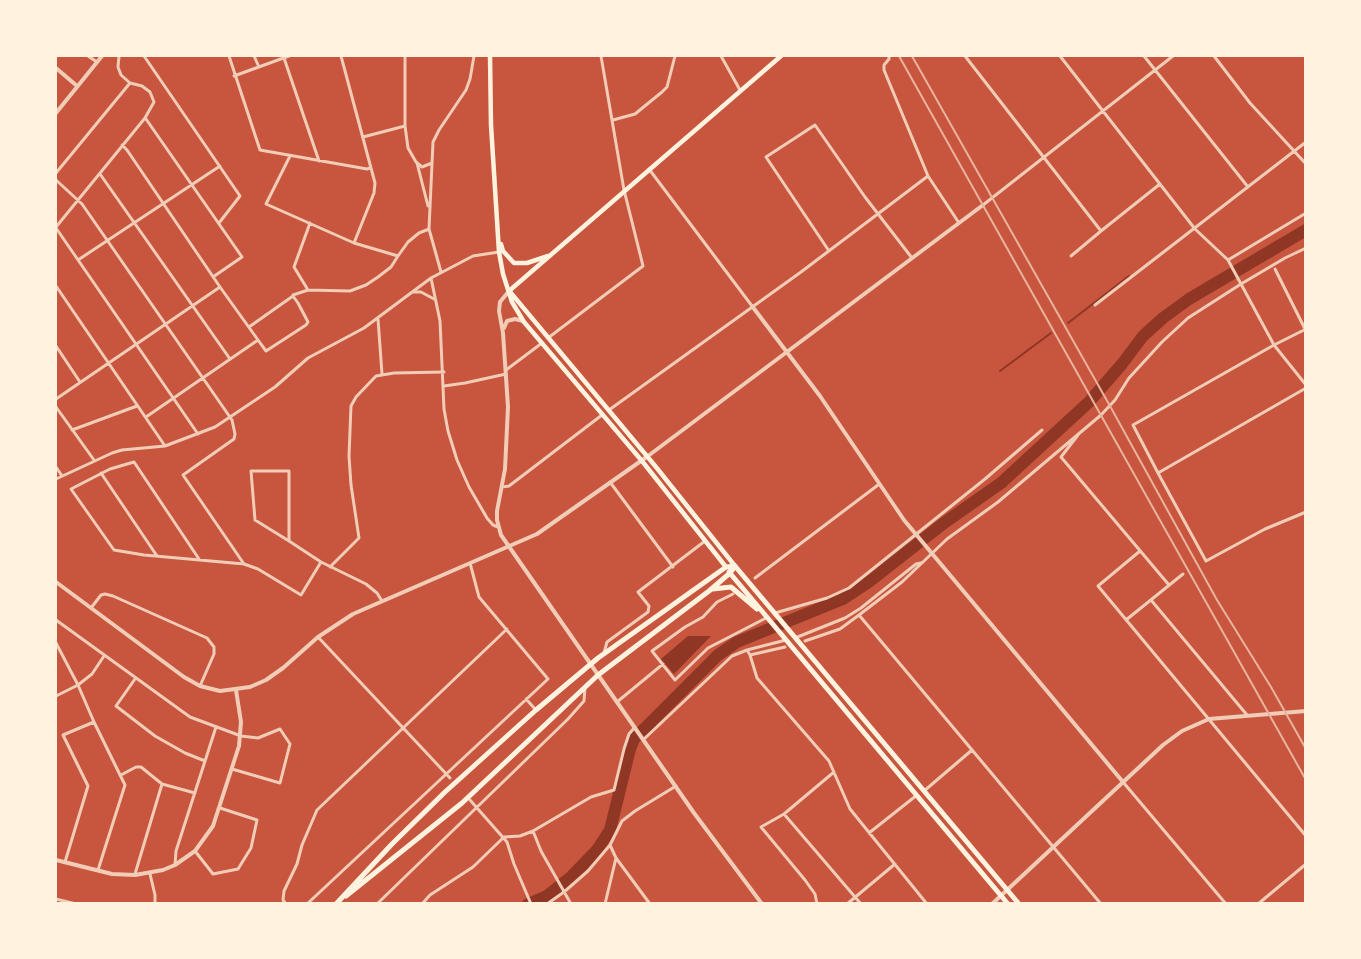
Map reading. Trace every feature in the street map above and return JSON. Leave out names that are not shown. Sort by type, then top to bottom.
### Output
[{"type":"highway","points":[[336,903],[438,799],[536,710],[604,654],[726,567],[735,566]]},
{"type":"highway","points":[[336,903],[462,803],[598,675],[709,591],[735,566]]},
{"type":"highway","points":[[735,566],[1019,903]]},
{"type":"highway","points":[[726,567],[785,641],[1008,903]]},
{"type":"highway","points":[[709,591],[724,586],[731,587],[754,608],[762,612]]},
{"type":"main road","points":[[490,56],[491,125],[499,252],[512,302],[524,322],[642,461],[726,567]]},
{"type":"main road","points":[[509,291],[780,56]]},
{"type":"main road","points":[[498,233],[503,251],[514,263],[527,263],[548,256]]},
{"type":"main road","points":[[509,291],[648,456],[735,566]]},
{"type":"street","points":[[88,56],[97,62]]},
{"type":"street","points":[[56,110],[102,56]]},
{"type":"street","points":[[119,56],[118,67],[121,75],[130,83],[142,86],[150,92],[154,102],[146,118],[56,228],[198,434]]},
{"type":"street","points":[[144,56],[240,196],[219,223]]},
{"type":"street","points":[[229,56],[260,150],[370,168]]},
{"type":"street","points":[[254,56],[259,67]]},
{"type":"street","points":[[234,76],[289,56]]},
{"type":"street","points":[[340,56],[375,183],[374,193],[354,243]]},
{"type":"street","points":[[405,56],[405,126],[408,148],[416,162],[429,211]]},
{"type":"street","points":[[441,272],[429,230],[433,142],[466,90],[474,56]]},
{"type":"street","points":[[548,338],[643,266],[624,190],[601,56]]},
{"type":"street","points":[[613,120],[635,114],[667,87],[675,56]]},
{"type":"street","points":[[721,56],[740,90]]},
{"type":"street","points":[[889,56],[884,70],[928,176],[960,223]]},
{"type":"street","points":[[965,56],[1101,231]]},
{"type":"street","points":[[1060,56],[1195,229],[1228,260],[1274,345],[1305,387],[1158,473]]},
{"type":"street","points":[[1144,56],[1248,187]]},
{"type":"street","points":[[56,582],[184,677],[200,686],[220,691],[236,690],[266,680],[318,637],[353,614],[537,534],[642,461],[913,259],[1173,56]]},
{"type":"street","points":[[1214,56],[1250,103],[1305,164]]},
{"type":"street","points":[[284,58],[319,161]]},
{"type":"street","points":[[56,68],[77,86]]},
{"type":"street","points":[[56,173],[130,83]]},
{"type":"street","points":[[146,118],[242,257],[213,277]]},
{"type":"street","points":[[829,250],[766,157],[815,125],[913,259]]},
{"type":"street","points":[[363,136],[405,126]]},
{"type":"street","points":[[1095,305],[1305,142]]},
{"type":"street","points":[[122,146],[266,351],[308,322],[293,296]]},
{"type":"street","points":[[290,156],[266,204],[354,243],[398,256]]},
{"type":"street","points":[[416,162],[422,167],[432,163]]},
{"type":"street","points":[[78,260],[220,165]]},
{"type":"street","points":[[649,169],[788,352],[828,407],[878,485],[916,536],[1226,903]]},
{"type":"street","points":[[100,174],[230,359]]},
{"type":"street","points":[[609,410],[928,176]]},
{"type":"street","points":[[56,180],[78,199],[230,417],[235,434],[234,439],[183,475],[244,564]]},
{"type":"street","points":[[423,186],[431,184]]},
{"type":"street","points":[[1071,256],[1160,184]]},
{"type":"street","points":[[1228,260],[1305,213]]},
{"type":"street","points":[[308,290],[294,267],[310,223]]},
{"type":"street","points":[[249,327],[293,296],[308,290],[350,291],[358,288],[391,267],[414,237],[429,230]]},
{"type":"street","points":[[805,641],[840,629],[902,582],[930,552],[998,501],[1110,406],[1129,378],[1162,342],[1199,310],[1241,283],[1305,248]]},
{"type":"street","points":[[56,479],[94,460],[122,450],[165,446],[198,434],[230,417],[275,387],[309,358],[378,318],[431,278],[473,256],[499,252]]},
{"type":"street","points":[[1275,268],[1305,329],[1133,425],[1206,561],[1265,529],[1305,512]]},
{"type":"street","points":[[431,278],[440,321],[444,409],[457,460],[487,518],[498,527]]},
{"type":"street","points":[[56,286],[165,446]]},
{"type":"street","points":[[56,399],[220,286]]},
{"type":"street","points":[[509,291],[499,304],[508,407],[507,442],[497,511],[498,527],[507,546],[676,786],[762,903]]},
{"type":"street","points":[[411,293],[422,292],[436,301]]},
{"type":"street","points":[[378,318],[382,374]]},
{"type":"street","points":[[503,333],[507,321],[515,318],[524,322]]},
{"type":"street","points":[[145,417],[258,340]]},
{"type":"street","points":[[444,386],[465,384],[506,372],[542,343]]},
{"type":"street","points":[[56,346],[80,382]]},
{"type":"street","points":[[330,567],[358,538],[349,456],[351,406],[362,389],[376,376],[444,372]]},
{"type":"street","points":[[72,430],[137,406]]},
{"type":"street","points":[[56,407],[94,460]]},
{"type":"street","points":[[502,487],[509,486],[603,414]]},
{"type":"street","points":[[777,616],[849,588],[916,536],[1042,430]]},
{"type":"street","points":[[1079,433],[1061,457],[1169,585]]},
{"type":"street","points":[[199,559],[134,462],[101,473],[71,489],[114,550],[244,564],[258,569],[300,595],[321,562]]},
{"type":"street","points":[[56,467],[62,476]]},
{"type":"street","points":[[290,541],[288,471],[252,471],[255,520],[321,562],[366,584],[377,593],[383,602]]},
{"type":"street","points":[[101,473],[157,556]]},
{"type":"street","points":[[610,482],[673,567]]},
{"type":"street","points":[[754,578],[878,485]]},
{"type":"street","points":[[604,654],[607,642],[648,612],[649,606],[638,592],[705,541]]},
{"type":"street","points":[[1140,551],[1098,586],[1305,836]]},
{"type":"street","points":[[794,636],[845,618],[916,564],[922,562]]},
{"type":"street","points":[[307,903],[548,679],[479,597],[470,563]]},
{"type":"street","points":[[1126,620],[1183,574]]},
{"type":"street","points":[[733,594],[717,602],[703,617],[652,651],[675,680],[708,648],[769,620]]},
{"type":"street","points":[[91,608],[101,595],[113,596],[207,638],[214,647],[214,654],[200,686]]},
{"type":"street","points":[[1151,600],[1247,715]]},
{"type":"street","points":[[860,615],[1101,903]]},
{"type":"street","points":[[56,626],[57,621],[190,717],[241,735],[258,738],[280,729],[290,744],[280,783],[232,769]]},
{"type":"street","points":[[286,903],[283,900],[284,891],[297,864],[302,845],[317,810],[507,629]]},
{"type":"street","points":[[318,637],[450,778]]},
{"type":"street","points":[[642,738],[732,656],[785,641]]},
{"type":"street","points":[[750,655],[785,641]]},
{"type":"street","points":[[56,643],[125,785],[98,870]]},
{"type":"street","points":[[747,650],[758,678],[829,761],[845,802],[927,903]]},
{"type":"street","points":[[56,696],[78,685],[92,674],[104,656]]},
{"type":"street","points":[[617,702],[663,664]]},
{"type":"street","points":[[135,679],[116,706],[154,736],[185,753],[205,760]]},
{"type":"street","points":[[377,903],[568,719],[584,701],[585,687]]},
{"type":"street","points":[[56,860],[98,870],[135,875],[150,874],[175,865],[195,851],[213,826],[239,746],[241,722],[236,690]]},
{"type":"street","points":[[526,699],[536,710]]},
{"type":"street","points":[[992,903],[1173,737],[1190,726],[1209,719],[1305,711]]},
{"type":"street","points":[[65,862],[88,786],[63,735],[94,722]]},
{"type":"street","points":[[175,865],[176,851],[216,727]]},
{"type":"street","points":[[422,903],[430,895],[473,867],[504,837],[520,836],[533,831],[591,797],[614,790],[629,734],[635,728]]},
{"type":"street","points":[[924,791],[972,750]]},
{"type":"street","points":[[121,775],[136,767],[141,767],[162,784],[195,794]]},
{"type":"street","points":[[817,903],[815,894],[805,880],[761,827],[784,814],[834,772]]},
{"type":"street","points":[[135,875],[162,784]]},
{"type":"street","points":[[547,903],[588,871],[610,845],[622,821],[676,786]]},
{"type":"street","points":[[869,833],[918,795]]},
{"type":"street","points":[[470,800],[504,837],[531,903]]},
{"type":"street","points":[[195,851],[213,874],[238,869],[250,848],[257,820],[220,808]]},
{"type":"street","points":[[784,814],[861,903]]},
{"type":"street","points":[[533,831],[541,851],[571,903]]},
{"type":"street","points":[[610,845],[616,858],[650,903]]},
{"type":"street","points":[[605,903],[616,858]]},
{"type":"street","points":[[847,903],[895,864]]},
{"type":"street","points":[[1258,903],[1305,864]]},
{"type":"street","points":[[150,874],[155,903]]},
{"type":"street","points":[[56,899],[76,903]]},
{"type":"street","points":[[712,903],[719,903]]},
{"type":"shaded area","points":[[688,636],[711,636],[674,674],[661,659]]},
{"type":"waterway","points":[[528,904],[547,896],[571,877],[597,850],[610,830],[634,739],[718,655],[737,642],[843,599],[870,581],[944,523],[1001,483],[1089,402],[1143,336],[1163,318],[1189,299],[1306,230]]},
{"type":"waterway","points":[[1068,323],[1129,276]]},
{"type":"waterway","points":[[1000,371],[1051,333]]},
{"type":"railway","points":[[899,56],[1306,780]]},
{"type":"railway","points":[[912,56],[1217,600],[1306,749]]}]
